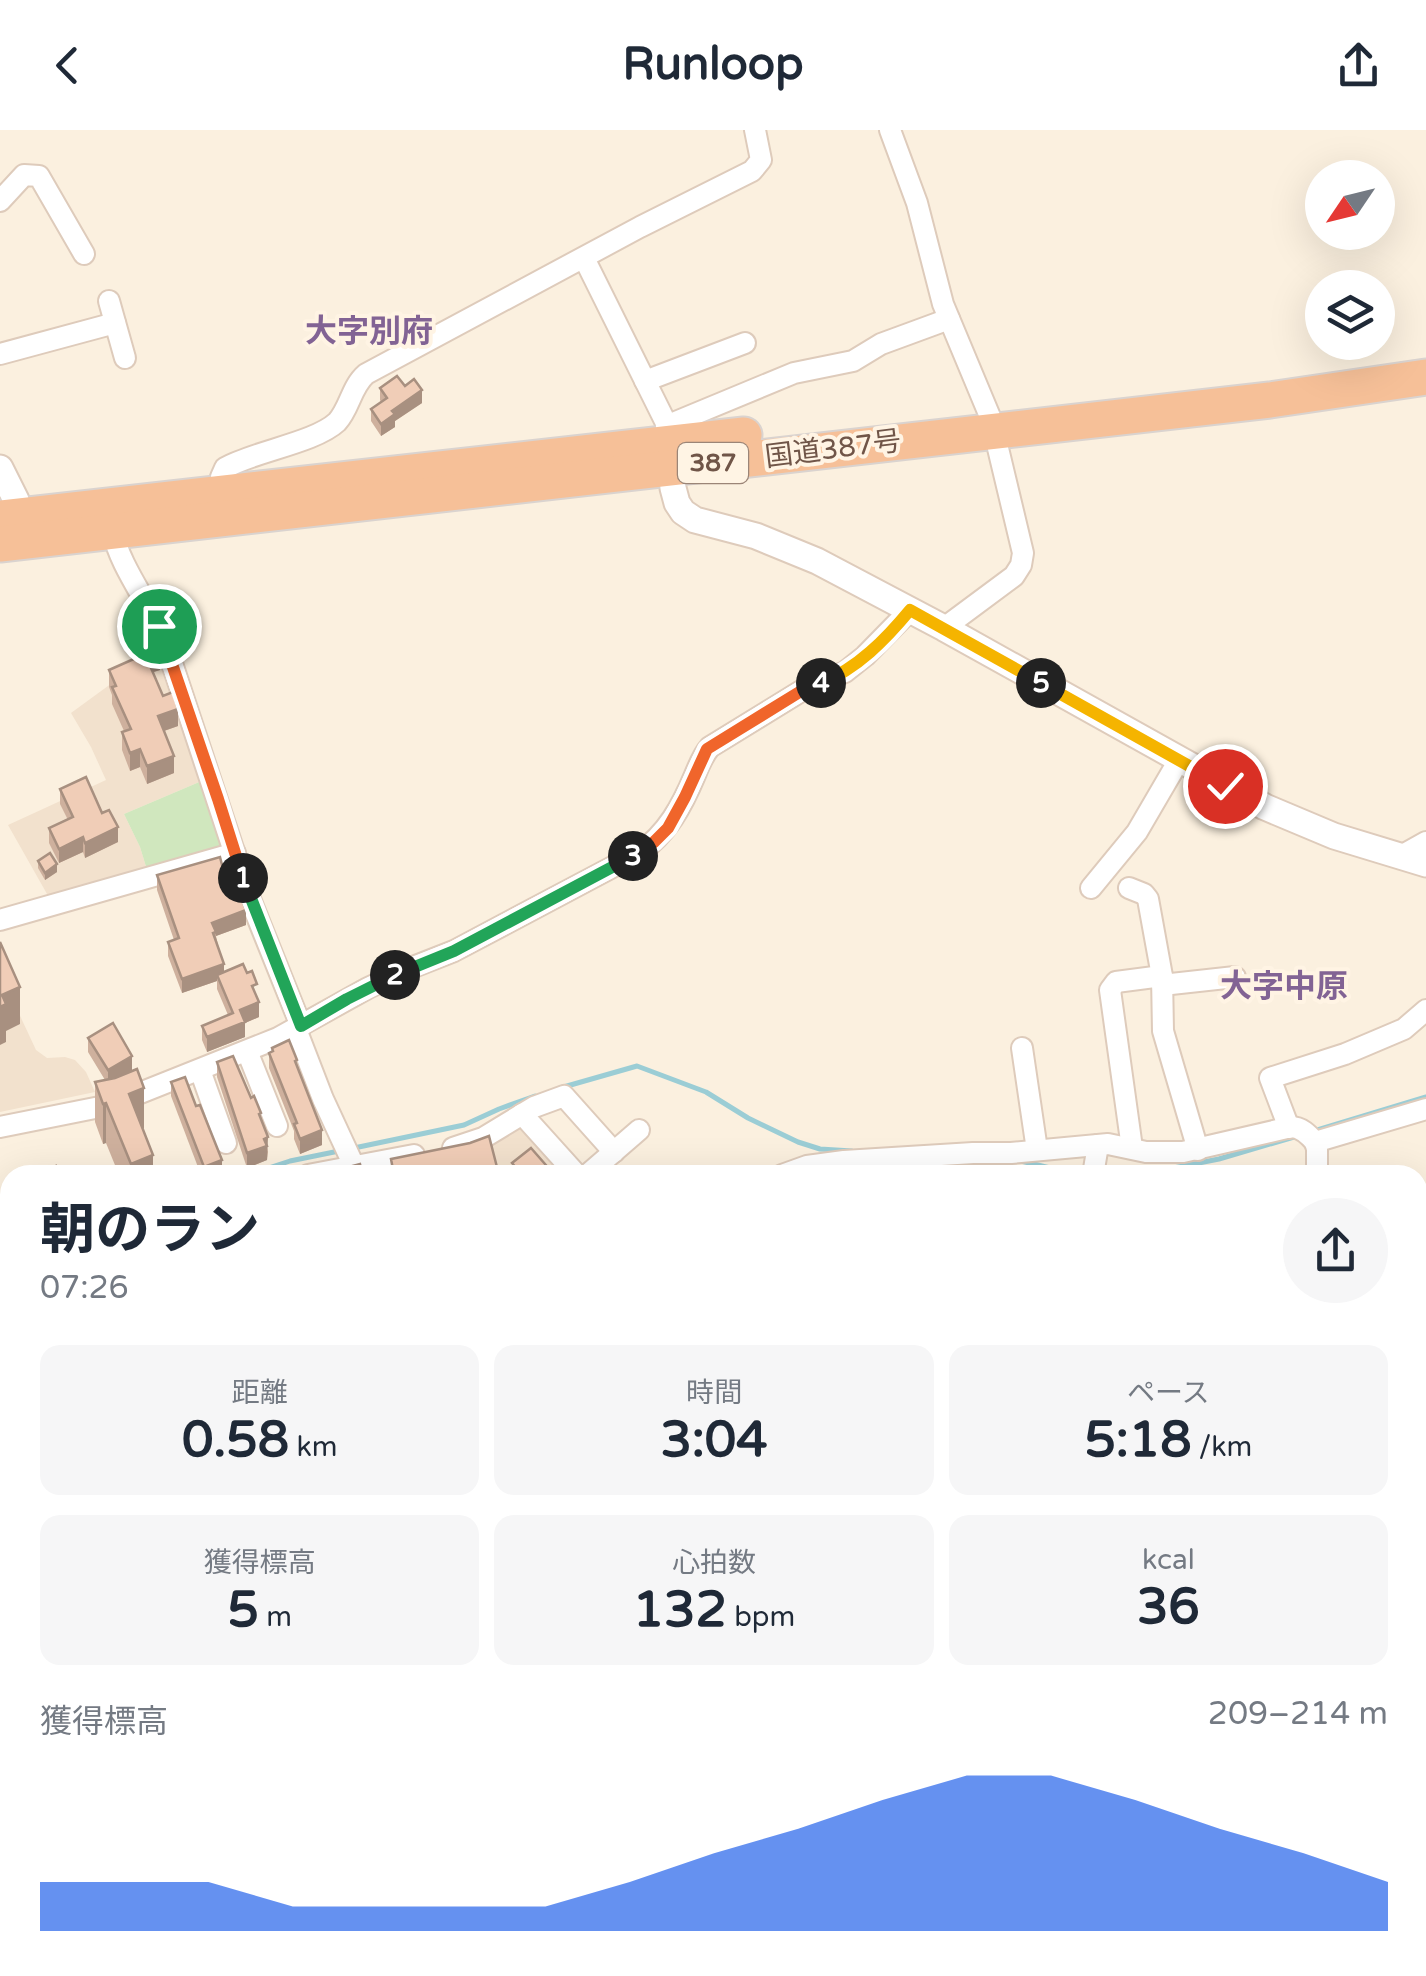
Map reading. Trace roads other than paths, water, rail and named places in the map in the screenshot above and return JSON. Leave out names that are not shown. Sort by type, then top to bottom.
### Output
[{"type":"highway","name":"国道387号","points":[[991,419],[1318,373],[1426,367]]},
{"type":"highway","name":"国道387号","points":[[10,530],[222,494],[669,446],[1270,400],[1426,376]]},
{"type":"highway","name":"国道387号","points":[[10,530],[113,532],[669,446]]},
{"type":"street","points":[[222,494],[225,468],[318,433],[338,420],[358,381],[366,374],[752,171],[761,160],[754,130]]},
{"type":"street","points":[[890,130],[917,202],[938,290],[991,419],[1023,558],[1014,576],[944,628]]},
{"type":"street","points":[[0,202],[24,175],[39,176],[84,254]]},
{"type":"street","points":[[584,258],[645,381],[669,446],[674,494],[687,516],[800,553],[944,628],[1250,800],[1334,836],[1426,864]]},
{"type":"street","points":[[110,302],[125,358]]},
{"type":"street","points":[[669,446],[794,373],[853,361],[881,344],[949,319]]},
{"type":"street","points":[[0,354],[115,323]]},
{"type":"street","points":[[67,337],[70,360]]},
{"type":"street","points":[[645,381],[745,342]]},
{"type":"street","points":[[0,468],[16,500],[10,530]]},
{"type":"street","points":[[113,532],[116,547],[163,636],[258,922],[323,1099],[354,1165]]},
{"type":"street","points":[[0,1127],[102,1107],[299,1028],[368,988],[454,951],[648,847],[674,819],[707,749],[806,688],[845,672],[910,610]]},
{"type":"street","points":[[1091,888],[1137,832],[1179,760]]},
{"type":"street","points":[[1401,856],[1426,842]]},
{"type":"street","points":[[0,920],[235,853]]},
{"type":"street","points":[[1129,888],[1148,900],[1162,980],[1162,1031],[1198,1150]]},
{"type":"street","points":[[1132,1148],[1110,990],[1116,982],[1235,977]]},
{"type":"street","points":[[1290,1128],[1270,1078],[1345,1054],[1404,1029],[1426,1010]]},
{"type":"street","points":[[1022,1048],[1037,1150]]},
{"type":"street","points":[[247,1050],[277,1126]]},
{"type":"street","points":[[200,1070],[226,1142]]},
{"type":"street","points":[[359,1165],[468,1144],[534,1107],[564,1096],[614,1152]]},
{"type":"street","points":[[1315,1142],[1424,1111]]},
{"type":"street","points":[[522,1114],[568,1165]]},
{"type":"street","points":[[884,1165],[974,1153],[1098,1145],[1161,1152],[1198,1150],[1297,1127],[1315,1142],[1318,1165]]},
{"type":"street","points":[[599,1165],[640,1130]]},
{"type":"street","points":[[1095,1165],[1098,1145]]},
{"type":"waterway","points":[[560,1088],[637,1066],[706,1092],[798,1142],[820,1149],[852,1151]]},
{"type":"waterway","points":[[354,1148],[464,1125],[535,1096]]},
{"type":"waterway","points":[[1314,1131],[1426,1097]]},
{"type":"waterway","points":[[1189,1165],[1294,1137]]},
{"type":"waterway","points":[[278,1165],[339,1151]]},
{"type":"waterway","points":[[1021,1161],[1038,1165]]},
{"type":"district","name":"大字別府","points":[[369,332]]},
{"type":"district","name":"大字中原","points":[[1284,987]]}]
